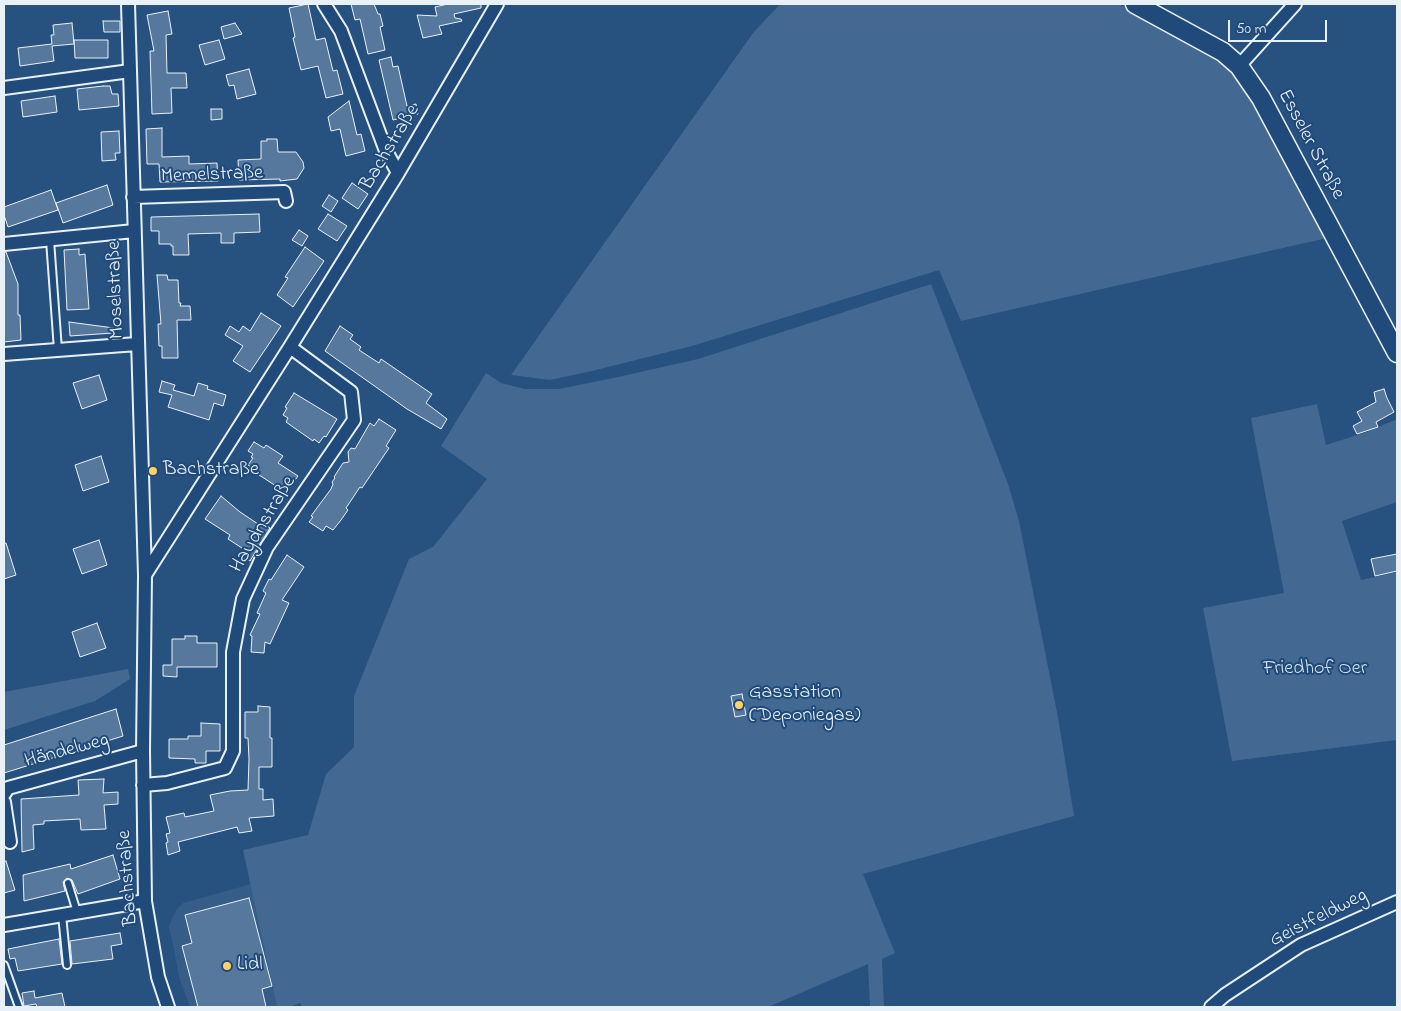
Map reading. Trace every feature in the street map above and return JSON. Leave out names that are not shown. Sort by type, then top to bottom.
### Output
[{"type":"main road","name":"Esseler Straße","points":[[1135,4],[1223,52],[1239,66],[1261,98],[1397,353]]},
{"type":"street","name":"Moselstraße","points":[[128,4],[145,575]]},
{"type":"street","points":[[324,4],[341,31],[386,151],[398,173]]},
{"type":"street","name":"Bachstraße","points":[[168,1007],[158,977],[145,901],[143,751],[145,575],[398,173],[497,4]]},
{"type":"street","points":[[1239,66],[1295,4]]},
{"type":"street","points":[[4,88],[130,71]]},
{"type":"street","name":"Memelstraße","points":[[133,197],[284,192],[286,201]]},
{"type":"street","points":[[4,244],[134,231]]},
{"type":"street","points":[[4,354],[137,344]]},
{"type":"street","name":"Haydnstraße","points":[[143,785],[168,783],[225,768],[233,751],[234,652],[243,599],[268,547],[354,420],[351,392],[290,347]]},
{"type":"street","name":"Händelweg","points":[[4,794],[8,788],[143,751]]},
{"type":"street","points":[[4,802],[10,842]]},
{"type":"street","points":[[4,925],[145,901]]},
{"type":"street","name":"Geistfeldweg","points":[[1211,1007],[1225,995],[1301,945],[1397,902]]},
{"type":"lane","points":[[50,240],[58,350]]},
{"type":"lane","points":[[68,883],[77,912]]},
{"type":"lane","points":[[62,915],[67,965]]},
{"type":"lane","points":[[4,965],[19,1007]]},
{"type":"shaded area","name":"Lidl","points":[[251,884],[277,1007],[190,1007],[180,980],[169,926],[176,910],[183,903]]},
{"type":"green space","points":[[780,4],[1119,4],[1219,58],[1234,73],[1258,106],[1327,238],[961,321],[939,270],[692,346],[592,371],[550,380],[511,375],[753,33]]},
{"type":"green space","points":[[931,284],[1008,484],[1019,521],[1058,717],[1074,816],[863,874],[895,953],[882,959],[884,1007],[870,1007],[868,964],[768,1007],[302,1007],[300,1003],[290,1007],[277,1007],[243,850],[308,835],[326,774],[354,747],[354,696],[409,559],[433,547],[487,479],[441,446],[486,373],[501,383],[525,389],[559,389],[698,359]]},
{"type":"green space","name":"Friedhof Oer","points":[[1317,404],[1326,445],[1367,432],[1397,419],[1397,502],[1342,521],[1361,580],[1397,572],[1397,740],[1232,761],[1203,608],[1284,593],[1251,418]]},
{"type":"green space","points":[[128,669],[130,679],[95,701],[4,730],[4,692]]},
{"type":"building","points":[[308,4],[316,40],[325,38],[333,71],[337,70],[343,94],[326,98],[318,66],[301,70],[293,38],[295,37],[289,8]]},
{"type":"building","points":[[351,4],[374,4],[378,14],[380,14],[383,26],[380,27],[385,50],[368,54],[360,19],[355,20]]},
{"type":"building","points":[[448,4],[481,4],[481,8],[454,14],[455,18],[462,21],[439,26],[442,34],[423,38],[417,15],[437,16],[435,7]]},
{"type":"building","points":[[168,11],[172,34],[166,35],[167,73],[186,73],[187,88],[171,88],[172,113],[152,114],[150,51],[154,51],[147,15]]},
{"type":"building","points":[[103,21],[120,21],[120,32],[104,32]]},
{"type":"building","points":[[72,23],[74,44],[52,46],[54,61],[20,66],[18,48],[52,44],[51,35],[54,35],[53,25]]},
{"type":"building","points":[[235,23],[242,34],[224,39],[221,27]]},
{"type":"building","points":[[74,40],[108,40],[108,58],[75,58]]},
{"type":"building","points":[[219,40],[225,59],[205,65],[199,45]]},
{"type":"building","points":[[391,57],[393,67],[398,66],[407,106],[416,104],[418,114],[393,120],[379,60]]},
{"type":"building","points":[[249,69],[256,94],[237,99],[234,85],[229,86],[226,75]]},
{"type":"building","points":[[110,86],[112,94],[118,94],[119,106],[79,110],[77,89]]},
{"type":"building","points":[[55,96],[57,112],[23,117],[21,101]]},
{"type":"building","points":[[349,101],[357,135],[361,134],[365,151],[346,156],[340,129],[331,131],[328,117]]},
{"type":"building","points":[[211,109],[222,109],[222,119],[211,120]]},
{"type":"building","points":[[162,128],[162,157],[189,156],[189,164],[217,163],[218,181],[160,182],[159,164],[147,164],[146,129]]},
{"type":"building","points":[[119,131],[120,153],[115,153],[116,160],[102,161],[101,132]]},
{"type":"building","points":[[267,139],[277,139],[278,152],[296,152],[303,162],[304,168],[297,179],[280,181],[280,179],[239,180],[238,160],[261,159],[261,141],[267,141]]},
{"type":"building","points":[[352,183],[368,194],[358,209],[342,198]]},
{"type":"building","points":[[107,185],[113,205],[63,223],[56,203]]},
{"type":"building","points":[[51,190],[58,210],[8,227],[4,215],[4,207]]},
{"type":"building","points":[[329,195],[338,201],[331,212],[322,206]]},
{"type":"building","points":[[259,214],[260,232],[234,233],[234,243],[221,243],[221,233],[188,234],[189,255],[173,255],[173,246],[171,244],[159,244],[159,231],[151,231],[151,217]]},
{"type":"building","points":[[328,214],[347,226],[337,241],[318,229]]},
{"type":"building","points":[[299,230],[308,236],[302,246],[292,240]]},
{"type":"building","points":[[305,247],[324,261],[293,307],[277,295],[288,278],[285,277]]},
{"type":"building","points":[[79,249],[79,255],[85,254],[89,309],[67,310],[64,250]]},
{"type":"building","points":[[4,252],[6,252],[18,284],[18,315],[20,315],[21,340],[4,342]]},
{"type":"building","points":[[157,275],[167,275],[168,280],[178,280],[180,306],[190,306],[191,320],[177,320],[178,358],[162,358],[162,346],[159,346],[158,324],[161,324]]},
{"type":"building","points":[[261,313],[281,326],[250,372],[233,361],[243,346],[225,335],[230,326],[239,332],[243,326],[250,331]]},
{"type":"building","points":[[69,322],[114,328],[113,333],[70,336]]},
{"type":"building","points":[[340,326],[353,335],[350,339],[361,347],[359,350],[379,363],[381,359],[432,394],[426,403],[447,419],[441,429],[407,409],[325,351]]},
{"type":"building","points":[[99,375],[107,400],[82,409],[73,383]]},
{"type":"building","points":[[162,381],[175,385],[173,390],[194,396],[198,383],[208,386],[207,389],[226,395],[223,406],[214,403],[209,420],[168,407],[172,395],[159,392]]},
{"type":"building","points":[[1384,389],[1394,412],[1376,422],[1378,427],[1357,434],[1353,426],[1362,421],[1357,412],[1376,402],[1374,392]]},
{"type":"building","points":[[294,393],[337,419],[326,437],[324,436],[319,443],[314,439],[313,441],[286,422],[288,418],[283,415],[287,408],[285,407]]},
{"type":"building","points":[[379,419],[396,430],[386,446],[389,448],[346,508],[348,510],[341,520],[333,530],[326,526],[323,531],[309,522],[313,517],[311,516],[331,489],[334,477],[343,463],[349,462],[348,452],[351,448],[355,449],[370,423],[374,426]]},
{"type":"building","points":[[254,442],[264,448],[266,445],[283,456],[278,463],[298,476],[288,490],[281,485],[279,488],[253,471],[254,469],[248,465],[253,458],[251,457],[253,454],[248,451]]},
{"type":"building","points":[[101,456],[109,482],[83,491],[75,465]]},
{"type":"building","points":[[221,496],[261,526],[263,523],[270,528],[250,561],[241,555],[245,550],[228,539],[230,535],[205,519]]},
{"type":"building","points":[[99,540],[107,565],[82,574],[73,549]]},
{"type":"building","points":[[4,543],[6,543],[16,575],[4,579]]},
{"type":"building","points":[[1397,554],[1397,571],[1375,576],[1371,559]]},
{"type":"building","points":[[287,555],[304,567],[282,600],[289,603],[270,644],[265,642],[264,653],[251,652],[252,636],[250,635],[260,614],[257,613],[266,593],[263,591],[269,579],[271,580]]},
{"type":"building","points":[[97,623],[106,648],[80,657],[72,632]]},
{"type":"building","points":[[185,636],[197,636],[197,643],[217,643],[217,667],[177,667],[177,677],[163,676],[163,665],[172,665],[172,639],[185,639]]},
{"type":"building","name":"Gasstation (Deponiegas)","points":[[742,694],[746,715],[735,717],[731,696]]},
{"type":"building","points":[[258,706],[270,707],[272,767],[259,767],[259,789],[263,789],[263,800],[273,799],[274,816],[249,818],[252,831],[239,833],[237,827],[178,842],[180,851],[168,855],[166,834],[170,833],[166,817],[184,813],[185,817],[214,811],[210,795],[248,790],[249,759],[248,738],[245,738],[245,712],[258,712]]},
{"type":"building","points":[[116,709],[123,736],[4,773],[4,745]]},
{"type":"building","points":[[201,723],[220,724],[220,751],[206,751],[206,763],[195,763],[195,759],[169,758],[169,739],[188,739],[188,736],[201,736]]},
{"type":"building","points":[[104,779],[103,793],[118,792],[118,804],[104,805],[106,829],[81,830],[80,819],[44,821],[44,824],[33,825],[34,849],[22,852],[21,799],[79,795],[78,780]]},
{"type":"building","points":[[113,855],[120,879],[78,894],[72,880],[67,878],[63,882],[65,891],[24,901],[23,875],[70,864],[71,869]]},
{"type":"building","points":[[6,861],[15,890],[4,893],[4,862]]},
{"type":"building","name":"Lidl","points":[[249,898],[272,986],[262,989],[266,1007],[198,1007],[182,946],[192,943],[185,915]]},
{"type":"building","points":[[120,933],[122,944],[111,946],[113,959],[72,964],[70,941]]},
{"type":"building","points":[[59,939],[62,964],[18,971],[15,958],[10,959],[8,949]]},
{"type":"building","points":[[34,991],[35,998],[62,993],[65,1007],[37,1007],[36,1004],[24,1006],[22,993]]},
{"type":"place","name":"Bachstraße","points":[[153,471]]},
{"type":"place","name":"Gasstation (Deponiegas)","points":[[739,705]]},
{"type":"place","name":"Lidl","points":[[227,966]]}]
